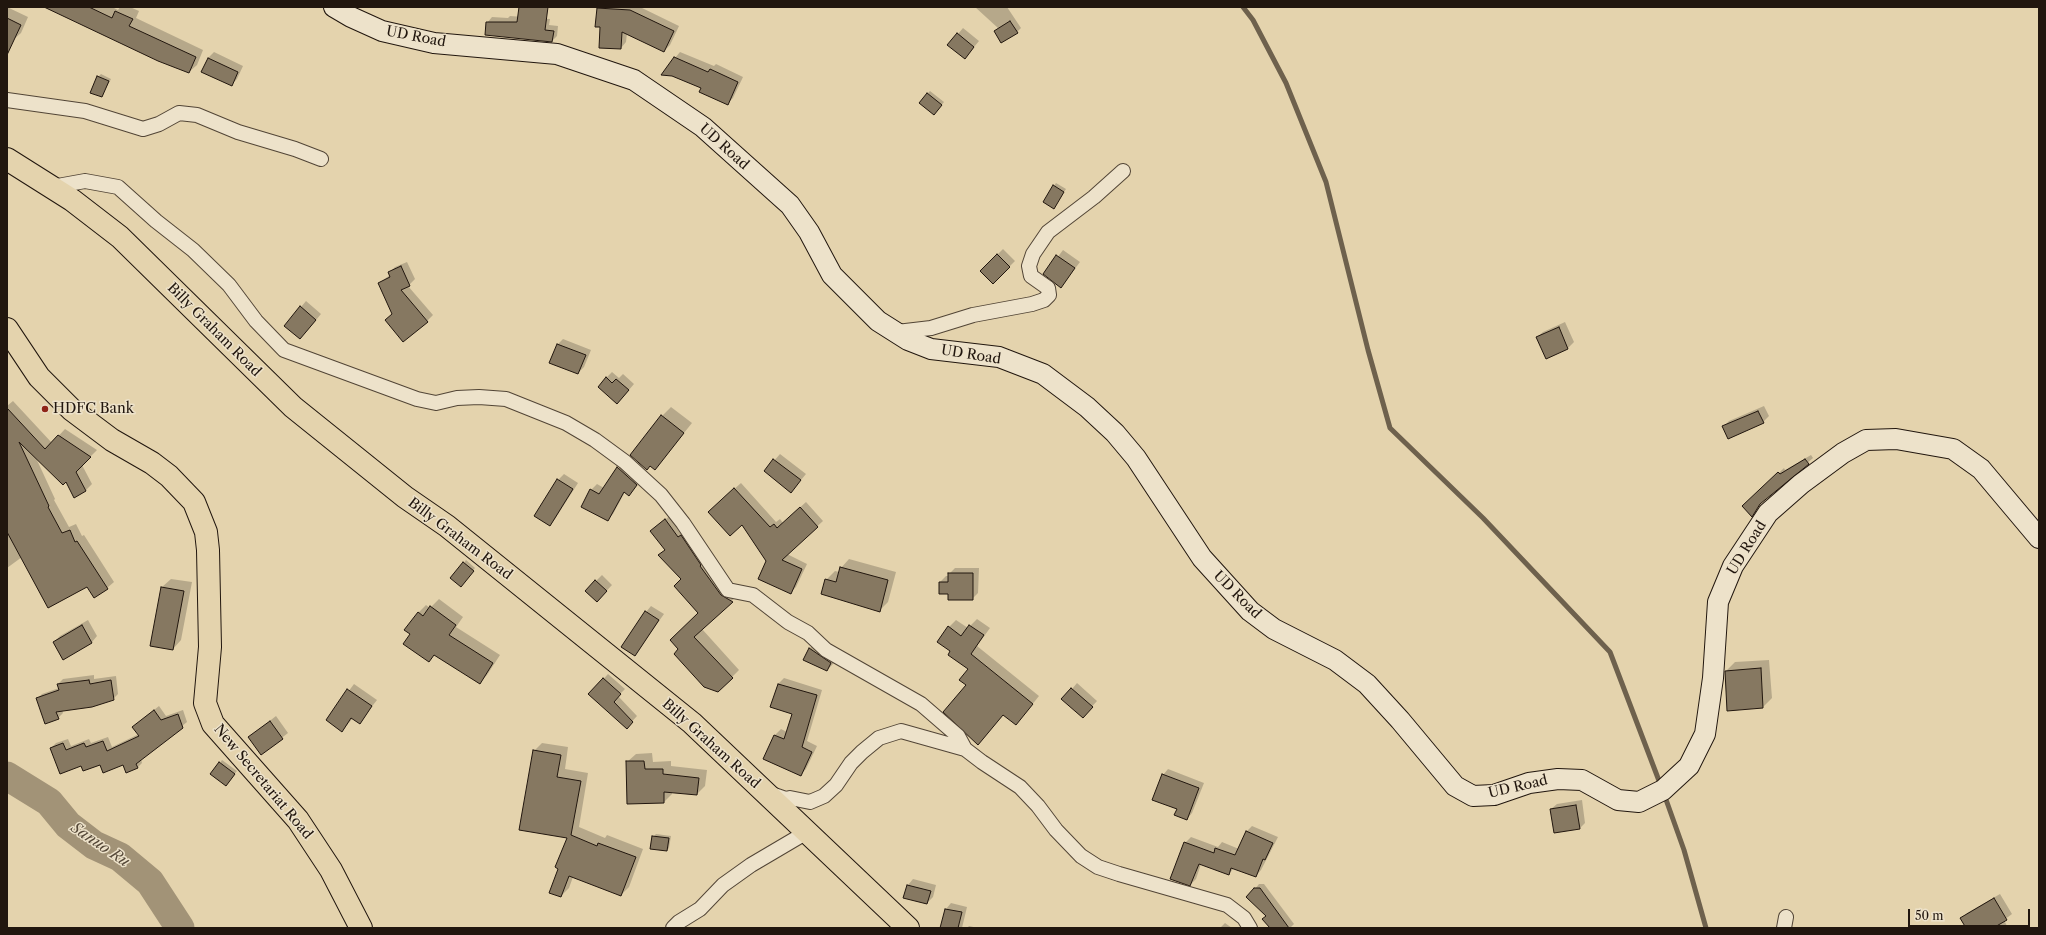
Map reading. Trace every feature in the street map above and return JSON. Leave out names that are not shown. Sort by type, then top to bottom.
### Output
[{"type":"main road","name":"UD Road","points":[[334,7],[351,17],[382,31],[434,43],[557,54],[634,80],[703,127],[790,205],[809,232],[832,275],[878,321],[908,340],[931,349],[999,357],[1043,374],[1069,391],[1115,433],[1136,458],[1172,515],[1202,558],[1250,611],[1274,629],[1334,660],[1367,684],[1400,720],[1455,786],[1473,796],[1494,795],[1529,783],[1558,778],[1582,780],[1618,800],[1638,802],[1662,790],[1689,766],[1704,734],[1713,678],[1718,602],[1733,566],[1768,513],[1801,484],[1843,453],[1866,440],[1896,439],[1953,449],[1981,469],[2039,538]]},
{"type":"main road","name":"Billy Graham Road","points":[[7,159],[72,200],[120,237],[293,407],[393,488],[447,526],[686,718],[908,928]]},
{"type":"main road","name":"New Secretariat Road","points":[[7,329],[39,377],[72,410],[112,440],[164,471],[183,488],[194,502],[206,532],[208,550],[210,647],[206,703],[213,724],[298,820],[331,870],[361,928]]},
{"type":"street","points":[[7,100],[85,111],[143,129],[159,124],[179,113],[197,115],[238,132],[295,148],[322,159]]},
{"type":"street","points":[[897,332],[931,328],[973,315],[1044,300],[1049,295],[1048,288],[1031,276],[1029,266],[1032,254],[1048,232],[1100,192],[1123,171]]},
{"type":"street","points":[[52,187],[85,181],[118,187],[156,221],[193,250],[229,285],[256,321],[284,350],[395,391],[436,403],[464,397],[479,396],[506,399],[566,423],[595,440],[625,462],[661,495],[683,522],[728,590],[753,595],[784,618],[808,633],[826,650],[921,704],[958,736],[964,749]]},
{"type":"street","points":[[763,790],[786,799],[790,798],[810,802],[824,796],[836,785],[851,763],[879,738],[902,731],[964,749],[1020,787],[1038,806],[1056,830],[1081,856],[1098,867],[1227,905],[1244,918],[1250,928]]},
{"type":"street","points":[[673,928],[679,922],[700,909],[723,885],[751,865],[807,832]]},
{"type":"building","points":[[44,7],[89,7],[112,18],[115,11],[133,19],[129,26],[196,57],[189,73],[158,61]]},
{"type":"building","points":[[519,7],[548,7],[545,30],[554,31],[552,42],[485,35],[486,22],[517,22]]},
{"type":"building","points":[[597,8],[630,10],[674,31],[664,52],[622,32],[621,49],[599,48],[600,27],[595,27]]},
{"type":"building","points":[[7,18],[21,25],[7,55]]},
{"type":"building","points":[[1010,21],[1018,33],[1001,43],[994,31]]},
{"type":"building","points":[[957,33],[974,47],[965,59],[947,45]]},
{"type":"building","points":[[674,57],[708,72],[710,69],[738,82],[728,105],[699,92],[701,88],[672,76],[661,75]]},
{"type":"building","points":[[208,58],[238,72],[232,86],[201,72]]},
{"type":"building","points":[[97,76],[109,81],[102,97],[90,93]]},
{"type":"building","points":[[927,93],[942,105],[934,115],[919,103]]},
{"type":"building","points":[[1053,185],[1064,192],[1054,209],[1043,202]]},
{"type":"building","points":[[997,254],[1010,267],[993,284],[980,271]]},
{"type":"building","points":[[1056,255],[1075,268],[1061,288],[1043,274]]},
{"type":"building","points":[[401,266],[410,286],[401,290],[428,322],[403,342],[385,320],[392,314],[378,283],[390,277],[388,272]]},
{"type":"building","points":[[300,306],[316,320],[300,339],[284,326]]},
{"type":"building","points":[[1559,327],[1568,349],[1546,359],[1536,337]]},
{"type":"building","points":[[557,344],[586,355],[578,374],[549,363]]},
{"type":"building","points":[[606,377],[612,383],[616,379],[629,390],[617,404],[598,387]]},
{"type":"building","points":[[7,408],[45,449],[58,435],[91,457],[76,472],[86,491],[74,498],[66,482],[63,485],[19,442],[49,506],[48,507],[62,533],[70,530],[75,542],[77,541],[108,589],[94,598],[87,587],[48,608],[7,532]]},
{"type":"building","points":[[1758,411],[1764,423],[1728,439],[1722,426]]},
{"type":"building","points":[[661,415],[684,433],[655,470],[650,466],[647,470],[630,455]]},
{"type":"building","points":[[773,459],[801,480],[791,493],[764,471]]},
{"type":"building","points":[[1805,459],[1809,464],[1760,504],[1752,517],[1742,506],[1778,472],[1780,474]]},
{"type":"building","points":[[617,467],[637,485],[629,496],[624,492],[608,521],[581,507],[590,489],[599,494]]},
{"type":"building","points":[[557,479],[573,489],[550,526],[534,516]]},
{"type":"building","points":[[734,488],[770,527],[774,524],[777,528],[800,507],[818,527],[782,560],[802,569],[791,594],[758,579],[766,561],[742,525],[730,536],[708,512]]},
{"type":"building","points":[[665,519],[678,537],[681,535],[701,565],[700,566],[721,595],[733,602],[694,637],[733,678],[718,692],[704,687],[674,654],[678,649],[670,640],[698,613],[674,586],[681,579],[658,555],[665,550],[650,531]]},
{"type":"building","points":[[463,562],[474,571],[461,587],[450,578]]},
{"type":"building","points":[[840,567],[888,580],[880,612],[821,594],[825,579],[836,582]]},
{"type":"building","points":[[948,573],[973,573],[973,600],[948,600],[948,594],[939,594],[939,582],[948,582]]},
{"type":"building","points":[[595,580],[607,591],[597,602],[585,591]]},
{"type":"building","points":[[161,587],[184,591],[173,650],[150,646]]},
{"type":"building","points":[[430,606],[456,625],[449,635],[493,663],[480,684],[434,655],[429,662],[403,644],[410,634],[404,630],[418,612],[423,616]]},
{"type":"building","points":[[645,611],[659,620],[635,656],[621,647]]},
{"type":"building","points":[[82,625],[92,643],[63,660],[53,642]]},
{"type":"building","points":[[969,625],[984,635],[971,654],[1033,704],[1016,725],[1003,715],[978,745],[943,712],[966,685],[959,680],[968,669],[948,655],[950,651],[937,642],[948,626],[961,636]]},
{"type":"building","points":[[809,648],[831,663],[827,671],[803,660]]},
{"type":"building","points":[[1761,668],[1763,708],[1727,711],[1725,671]]},
{"type":"building","points":[[603,678],[621,694],[614,702],[633,722],[627,729],[588,694]]},
{"type":"building","points":[[89,680],[90,684],[111,680],[114,700],[92,707],[56,712],[59,719],[45,724],[36,698],[59,690],[57,684]]},
{"type":"building","points":[[778,684],[817,695],[802,747],[812,752],[801,776],[763,759],[774,735],[784,739],[792,714],[770,707]]},
{"type":"building","points":[[1071,688],[1093,707],[1083,718],[1061,699]]},
{"type":"building","points":[[347,689],[372,706],[360,724],[351,718],[342,732],[326,720]]},
{"type":"building","points":[[154,710],[161,720],[178,714],[183,728],[136,764],[138,768],[126,773],[123,765],[103,773],[100,765],[83,771],[81,766],[60,774],[50,748],[63,743],[66,750],[84,743],[86,747],[103,741],[107,751],[139,736],[132,727]]},
{"type":"building","points":[[270,721],[283,739],[261,755],[248,737]]},
{"type":"building","points":[[533,750],[561,755],[557,777],[581,781],[571,835],[597,846],[598,843],[636,857],[621,896],[569,876],[561,897],[549,893],[558,869],[555,867],[567,838],[519,830]]},
{"type":"building","points":[[626,761],[644,761],[645,769],[663,769],[663,774],[699,778],[697,795],[664,792],[664,803],[627,804]]},
{"type":"building","points":[[219,762],[235,774],[226,786],[210,774]]},
{"type":"building","points":[[1162,774],[1199,788],[1187,820],[1174,815],[1177,809],[1152,800]]},
{"type":"building","points":[[1576,805],[1580,829],[1554,833],[1550,809]]},
{"type":"building","points":[[1246,831],[1273,843],[1265,860],[1263,859],[1256,877],[1231,868],[1229,875],[1199,864],[1190,886],[1170,879],[1184,842],[1214,853],[1215,848],[1235,855]]},
{"type":"building","points":[[652,836],[669,838],[667,851],[650,849]]},
{"type":"building","points":[[907,885],[931,891],[927,904],[903,898]]},
{"type":"building","points":[[1254,888],[1260,888],[1289,928],[1270,928],[1262,919],[1266,916],[1246,897]]},
{"type":"building","points":[[1994,898],[2007,920],[1993,928],[1966,928],[1960,918]]},
{"type":"building","points":[[945,909],[962,912],[958,928],[940,928]]},
{"type":"waterway","points":[[1243,7],[1253,20],[1286,83],[1326,182],[1368,350],[1390,428],[1483,518],[1610,652],[1661,786]]},
{"type":"waterway","name":"Sanuo Ru","points":[[7,776],[49,802],[68,825],[94,845],[120,857],[150,882],[180,928]]},
{"type":"waterway","points":[[1664,794],[1684,850],[1706,928]]},
{"type":"place","name":"HDFC Bank","points":[[45,409]]}]
